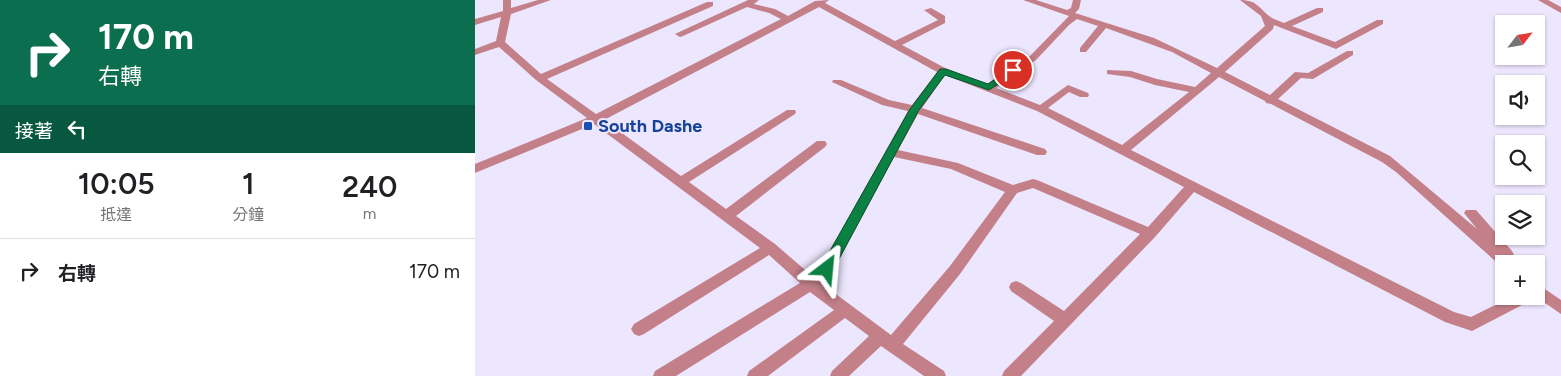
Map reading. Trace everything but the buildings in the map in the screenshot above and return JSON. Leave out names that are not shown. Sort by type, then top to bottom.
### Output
[{"type":"street","points":[[475,22],[507,6],[547,0]]},
{"type":"street","points":[[680,34],[755,0]]},
{"type":"street","points":[[1027,0],[1104,24],[1175,50],[1216,73],[1386,159],[1498,255]]},
{"type":"street","points":[[989,88],[1033,58],[1073,14],[1077,0]]},
{"type":"street","points":[[1244,0],[1269,20],[1336,46],[1379,22]]},
{"type":"street","points":[[1542,0],[1561,10]]},
{"type":"street","points":[[475,169],[596,118],[822,2],[943,71],[1041,109],[1450,317],[1471,324],[1508,305]]},
{"type":"street","points":[[540,78],[710,4]]},
{"type":"street","points":[[745,4],[772,11],[788,19]]},
{"type":"street","points":[[500,43],[507,6]]},
{"type":"street","points":[[895,44],[942,21],[942,18],[928,10]]},
{"type":"street","points":[[1284,26],[1320,10]]},
{"type":"street","points":[[1124,150],[1270,28],[1269,20]]},
{"type":"street","points":[[1083,50],[1104,24]]},
{"type":"street","points":[[500,43],[540,78],[770,248],[811,284],[938,376]]},
{"type":"street","points":[[475,52],[500,43]]},
{"type":"street","points":[[1270,100],[1299,74],[1309,77],[1350,53]]},
{"type":"street","points":[[661,376],[811,284],[827,269],[915,109],[943,71]]},
{"type":"street","points":[[1111,72],[1131,74],[1155,82],[1197,90]]},
{"type":"street","points":[[837,82],[886,103],[915,109],[1041,152]]},
{"type":"street","points":[[1041,109],[1068,88],[1083,95]]},
{"type":"street","points":[[680,182],[791,112]]},
{"type":"street","points":[[726,216],[821,144]]},
{"type":"street","points":[[891,153],[954,166],[1013,190]]},
{"type":"street","points":[[838,376],[886,340],[955,270],[1013,190],[1033,183],[1150,233]]},
{"type":"street","points":[[1010,376],[1150,233],[1193,186]]},
{"type":"street","points":[[1471,213],[1507,255]]},
{"type":"street","points":[[639,329],[770,248]]},
{"type":"street","points":[[1016,287],[1065,320]]},
{"type":"street","points":[[1545,298],[1561,308]]},
{"type":"street","points":[[755,376],[846,310]]},
{"type":"place","name":"South Dashe","points":[[588,126]]},
{"type":"route","points":[[827,269],[915,109],[943,71],[989,88],[1013,70]]}]
